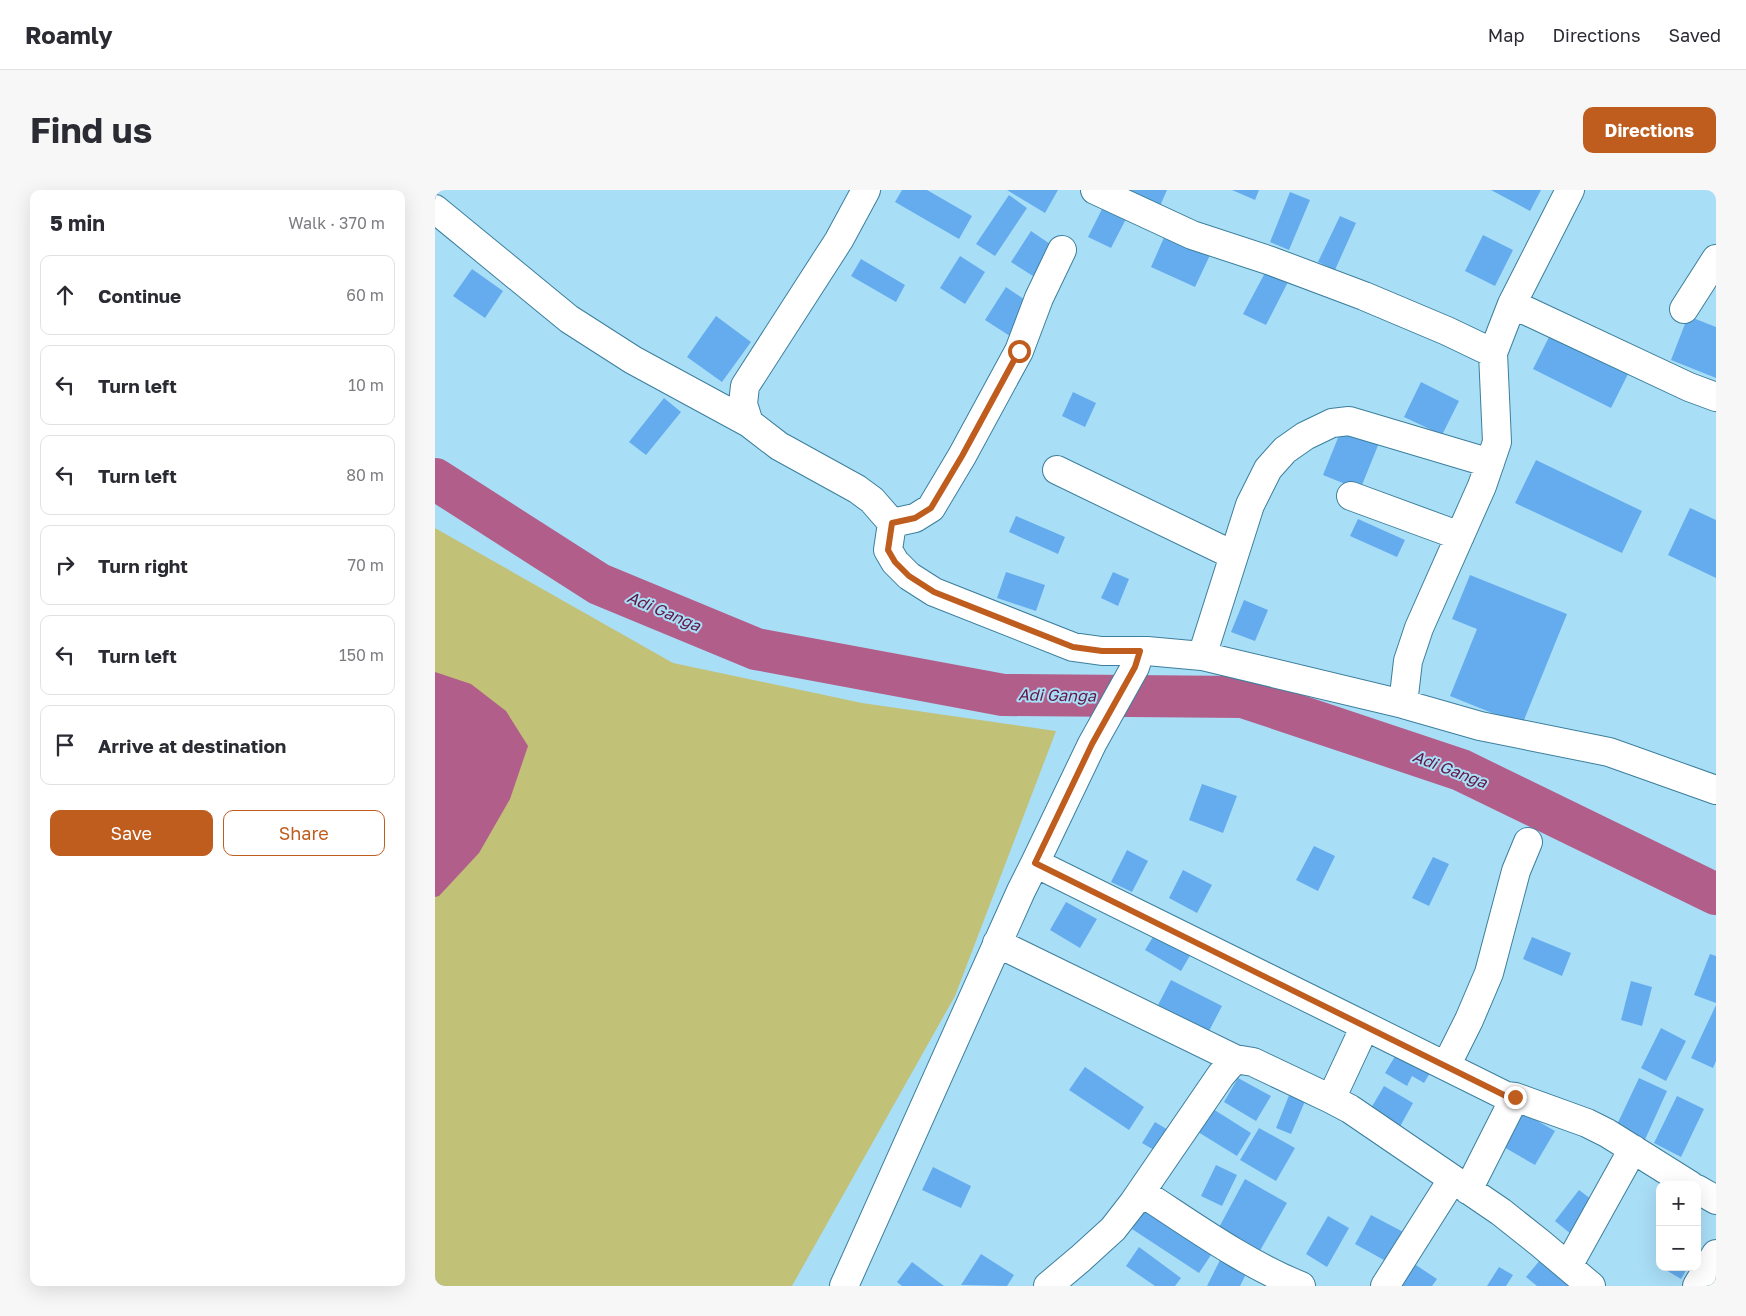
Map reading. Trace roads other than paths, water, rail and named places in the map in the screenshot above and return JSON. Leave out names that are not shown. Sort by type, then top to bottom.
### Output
[{"type":"street","points":[[749,423],[743,404],[745,386],[839,240],[866,190]]},
{"type":"street","points":[[1095,190],[1192,235],[1271,261],[1364,296],[1447,331],[1493,353]]},
{"type":"street","points":[[1403,704],[1409,661],[1419,628],[1482,486],[1497,442],[1493,353],[1512,304],[1570,190]]},
{"type":"street","points":[[435,209],[569,319],[633,360],[749,423],[779,446],[857,489],[872,500],[892,523],[888,550],[895,562],[909,576],[934,592],[1073,647],[1141,657],[1194,655],[1403,704],[1480,726],[1609,752],[1716,790]]},
{"type":"street","points":[[892,523],[915,518],[931,508],[962,456],[1019,351],[1039,298],[1062,250]]},
{"type":"street","points":[[1684,309],[1716,259]]},
{"type":"street","points":[[1512,304],[1689,387],[1716,397]]},
{"type":"street","points":[[1194,655],[1233,555],[1250,505],[1268,469],[1285,450],[1305,436],[1332,423],[1349,421],[1490,463]]},
{"type":"street","points":[[1057,470],[1233,555]]},
{"type":"street","points":[[1351,496],[1460,536]]},
{"type":"street","points":[[844,1286],[997,943],[1092,744],[1141,657]]},
{"type":"street","points":[[1445,1066],[1469,1020],[1489,973],[1516,871],[1528,842]]},
{"type":"street","points":[[1035,863],[1506,1096],[1515,1097],[1587,1123],[1607,1133],[1684,1181]]},
{"type":"street","points":[[997,943],[1235,1060],[1253,1062],[1350,1109],[1501,1212],[1591,1286]]},
{"type":"street","points":[[1331,1099],[1365,1026]]},
{"type":"street","points":[[1048,1286],[1081,1260],[1113,1229],[1141,1192],[1221,1075],[1235,1060]]},
{"type":"street","points":[[1385,1286],[1460,1185],[1515,1097]]},
{"type":"street","points":[[1568,1266],[1633,1149]]},
{"type":"street","points":[[1701,1191],[1716,1200]]},
{"type":"street","points":[[1141,1192],[1233,1252],[1301,1286]]},
{"type":"street","points":[[1697,1286],[1716,1254]]},
{"type":"waterway","name":"Adi Ganga","points":[[435,479],[599,584],[756,649],[1003,695],[1243,697],[1461,770],[1716,894]]}]
